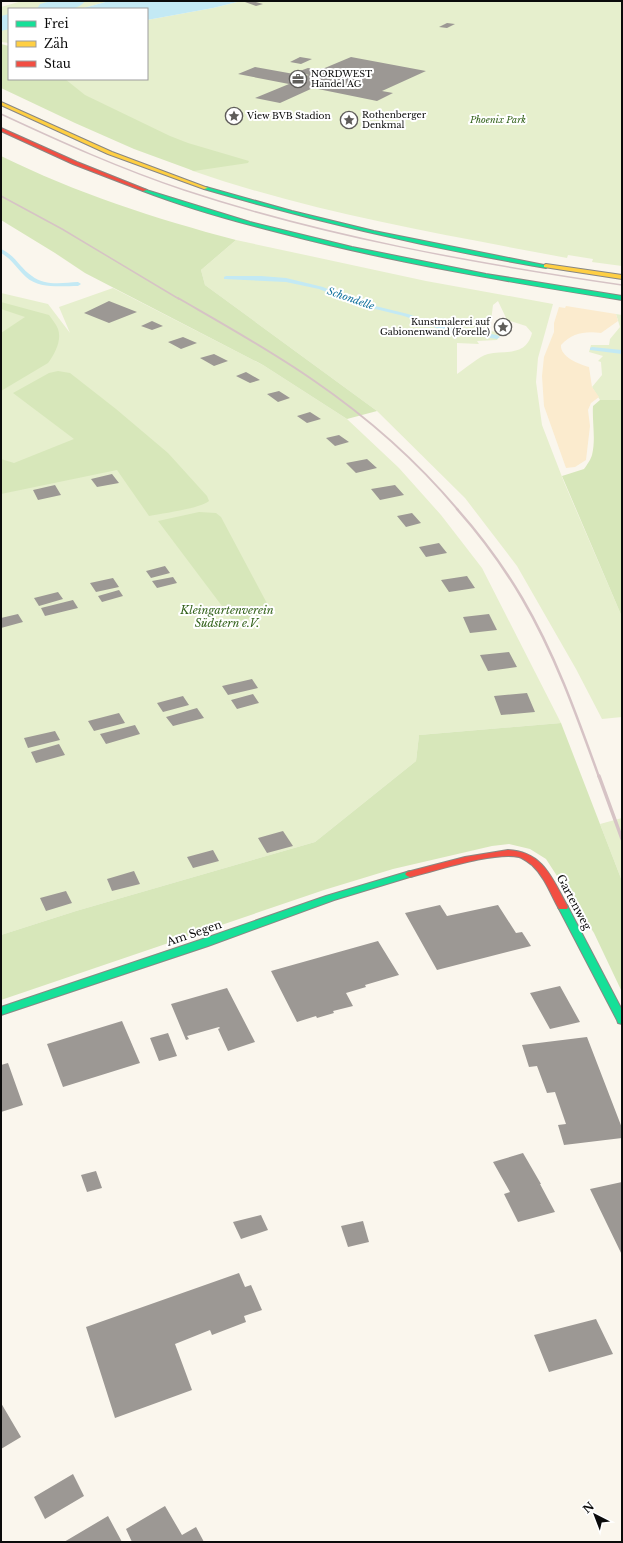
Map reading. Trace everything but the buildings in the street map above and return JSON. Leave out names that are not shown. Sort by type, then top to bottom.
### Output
[{"type":"main road","points":[[1,103],[92,145],[148,167],[206,188],[273,207],[338,224],[442,247],[524,262],[622,277]]},
{"type":"main road","points":[[1,130],[109,178],[181,203],[262,227],[340,247],[412,263],[489,278],[622,298]]},
{"type":"main road","name":"Gartenweg","points":[[395,877],[486,856],[506,853],[521,854],[534,862],[546,874],[622,1020]]},
{"type":"main road","name":"Am Segen","points":[[1,1010],[204,943],[330,898],[395,877]]},
{"type":"green space","points":[[22,1],[109,1],[84,8],[8,8],[8,43],[1,42],[1,7]]},
{"type":"green space","name":"Phoenix Park","points":[[241,1],[622,1],[622,266],[592,262],[593,259],[568,255],[567,258],[425,231],[331,211],[239,186],[193,171],[29,80],[148,80],[148,20],[213,8]]},
{"type":"green space","points":[[1,44],[8,46],[8,80],[66,80],[85,95],[170,136],[188,143],[249,161],[248,163],[194,171],[134,149],[1,88]]},
{"type":"green space","points":[[1,156],[58,182],[117,204],[236,240],[201,270],[205,285],[377,411],[347,419],[263,365],[85,273],[1,220]]},
{"type":"green space","points":[[236,240],[426,281],[553,304],[538,358],[536,382],[542,425],[564,482],[622,617],[622,717],[602,719],[576,669],[517,566],[465,498],[377,411],[205,285],[201,270]],"holes":[[[498,301],[507,320],[526,326],[532,333],[525,346],[514,351],[484,355],[457,374],[457,343],[479,344],[477,341],[497,340],[500,334],[484,328],[491,321],[493,305]]]},
{"type":"green space","name":"Kleingartenverein Südstern e.V.","points":[[113,288],[263,365],[347,419],[399,468],[441,515],[482,568],[561,723],[419,735],[416,761],[315,842],[76,911],[1,935],[1,293],[48,304],[70,333],[59,307]]},
{"type":"green space","points":[[1,302],[49,315],[58,329],[59,338],[55,351],[48,363],[1,391],[1,333],[25,317],[1,309]]},
{"type":"green space","points":[[616,314],[622,315],[622,400],[600,400],[592,387],[602,375],[601,362],[598,361],[603,356],[589,352],[591,345],[609,345],[610,339],[620,327]]},
{"type":"green space","points":[[58,371],[70,373],[116,409],[168,453],[207,496],[209,501],[189,508],[149,516],[117,470],[1,494],[1,459],[14,463],[74,439],[13,393],[49,373]]},
{"type":"green space","points":[[600,400],[622,400],[622,617],[562,476],[584,469],[591,458],[594,443],[593,406]]},
{"type":"green space","points":[[199,512],[216,513],[221,517],[270,609],[267,614],[234,622],[158,521]]},
{"type":"green space","points":[[561,723],[622,881],[622,992],[594,933],[546,859],[530,849],[509,844],[492,846],[393,869],[324,890],[1,1000],[1,935],[76,911],[315,842],[416,761],[419,735]]},
{"type":"green space","points":[[622,818],[622,881],[600,824]]},
{"type":"sand","points":[[566,306],[616,314],[618,321],[601,333],[590,332],[574,335],[561,345],[567,356],[575,362],[589,367],[592,387],[599,397],[591,403],[588,410],[590,426],[586,460],[575,467],[566,468],[544,406],[542,376],[544,357],[554,332],[554,323],[559,307],[565,308]]},
{"type":"water","points":[[109,1],[241,1],[213,8],[148,20],[148,8],[84,8]]},
{"type":"waterway","points":[[51,8],[74,1]]},
{"type":"waterway","points":[[1,24],[8,21]]},
{"type":"waterway","name":"Schondelle","points":[[1,251],[11,257],[24,272],[35,281],[49,284],[78,284]]},
{"type":"waterway","name":"Schondelle","points":[[226,278],[286,280],[321,288],[357,303],[406,315],[444,329],[497,337]]},
{"type":"waterway","name":"Schondelle","points":[[592,349],[622,352]]},
{"type":"railway","points":[[1,114],[91,155],[161,182],[238,207],[292,222],[456,258],[622,285]]},
{"type":"railway","points":[[1,196],[62,229],[179,299]]},
{"type":"railway","points":[[178,298],[280,358],[353,409],[408,457],[458,510]]},
{"type":"railway","points":[[457,509],[475,530],[499,563],[515,586],[534,619],[565,686],[599,777]]},
{"type":"railway","points":[[599,776],[622,839]]},
{"type":"traffic: fast","points":[[206,188],[290,212],[374,233],[460,251],[546,266]]},
{"type":"traffic: fast","points":[[145,190],[233,219],[352,249],[441,268],[622,298]]},
{"type":"traffic: fast","points":[[1,1011],[204,943],[330,898],[410,874]]},
{"type":"traffic: fast","points":[[563,907],[622,1020]]},
{"type":"traffic: slow","points":[[1,103],[110,153],[206,188]]},
{"type":"traffic: slow","points":[[546,266],[622,277]]},
{"type":"traffic: jam","points":[[1,129],[75,163],[145,190]]},
{"type":"traffic: jam","points":[[410,874],[495,854],[519,854],[523,855],[540,868],[563,907]]},
{"type":"place","name":"NORDWEST Handel AG","points":[[298,79]]},
{"type":"place","name":"View BVB Stadion","points":[[234,116]]},
{"type":"place","name":"Rothenberger Denkmal","points":[[349,120]]},
{"type":"place","name":"Kunstmalerei auf Gabionenwand (Forelle)","points":[[503,327]]}]
